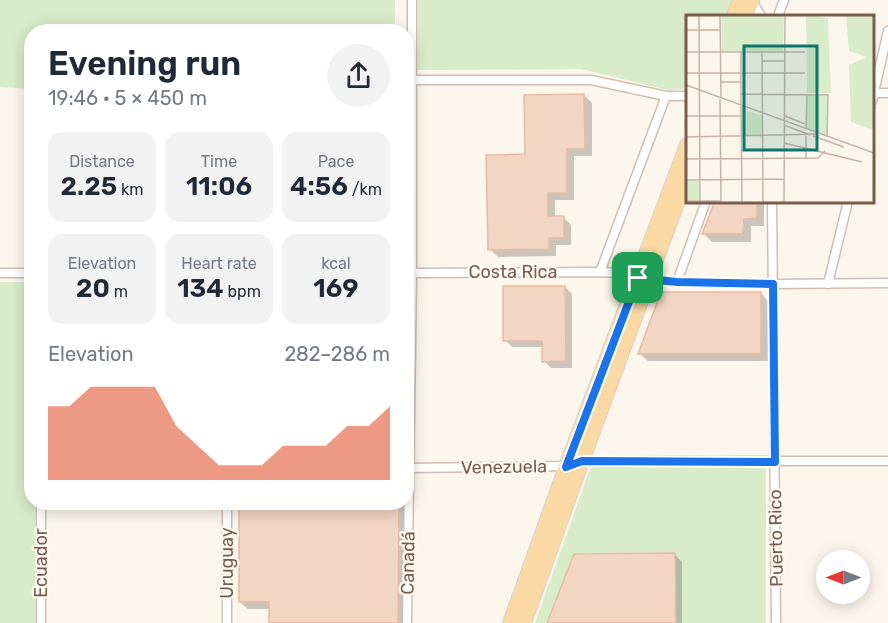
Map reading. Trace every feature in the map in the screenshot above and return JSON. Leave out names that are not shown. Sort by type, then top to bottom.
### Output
[{"type":"main road","points":[[734,15],[740,0]]},
{"type":"main road","points":[[746,15],[752,0]]},
{"type":"main road","points":[[524,623],[582,461],[686,148]]},
{"type":"main road","points":[[510,623],[566,467],[686,178]]},
{"type":"street","name":"Canadá","points":[[412,0],[412,24]]},
{"type":"street","points":[[752,0],[760,15]]},
{"type":"street","points":[[778,15],[784,0]]},
{"type":"street","points":[[873,92],[888,31]]},
{"type":"street","points":[[414,80],[591,80],[666,96],[686,96]]},
{"type":"street","points":[[873,96],[888,93]]},
{"type":"street","points":[[600,272],[666,96]]},
{"type":"street","points":[[677,282],[706,202]]},
{"type":"street","name":"Puerto Rico","points":[[772,202],[776,623]]},
{"type":"street","points":[[828,284],[848,202]]},
{"type":"street","name":"Costa Rica","points":[[414,273],[600,272],[619,273],[643,279]]},
{"type":"street","points":[[0,273],[24,273]]},
{"type":"street","points":[[643,279],[773,284],[888,283]]},
{"type":"street","name":"Venezuela","points":[[414,468],[566,467],[582,461],[888,461]]},
{"type":"street","name":"Ecuador","points":[[41,510],[41,623]]},
{"type":"street","name":"Uruguay","points":[[227,510],[227,623]]},
{"type":"street","name":"Canadá","points":[[407,623],[408,510]]},
{"type":"green space","points":[[0,0],[395,0],[395,24],[24,24],[24,89],[0,87]]},
{"type":"green space","points":[[418,0],[735,0],[729,15],[686,15],[686,89],[668,90],[581,69],[418,70]]},
{"type":"green space","points":[[0,282],[24,282],[24,510],[35,510],[35,623],[0,623]]},
{"type":"green space","points":[[597,464],[760,465],[764,467],[766,470],[766,623],[676,623],[675,553],[574,554],[547,623],[535,623],[590,469]]},
{"type":"building","points":[[584,94],[585,149],[567,149],[567,193],[548,193],[548,216],[564,216],[564,238],[549,238],[549,249],[488,250],[486,155],[525,154],[524,95]]},
{"type":"building","points":[[715,202],[757,202],[757,218],[744,219],[743,234],[702,234]]},
{"type":"building","points":[[503,286],[565,286],[566,361],[542,362],[542,341],[503,341]]},
{"type":"building","points":[[661,292],[761,292],[761,354],[638,354]]},
{"type":"building","points":[[239,510],[399,510],[398,623],[269,623],[269,602],[239,602]]},
{"type":"building","points":[[675,553],[676,623],[547,623],[574,554]]},
{"type":"route","points":[[638,278],[677,282],[773,284],[775,462],[582,461],[566,467],[638,278]]}]
